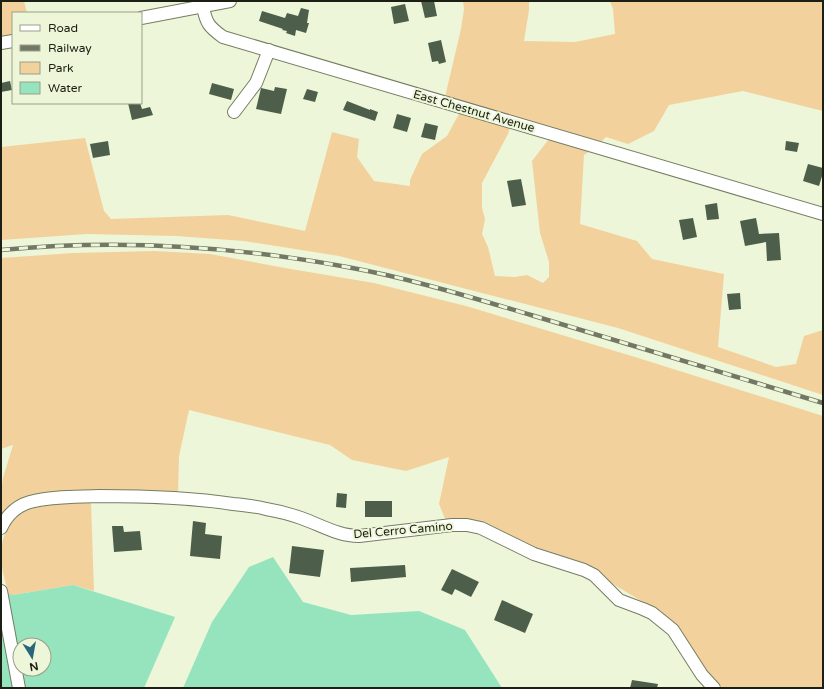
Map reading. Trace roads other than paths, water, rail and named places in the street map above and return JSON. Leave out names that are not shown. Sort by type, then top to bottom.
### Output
[{"type":"street","points":[[142,18],[230,1]]},
{"type":"street","name":"East Chestnut Avenue","points":[[203,6],[205,18],[210,28],[222,37],[823,214]]},
{"type":"street","points":[[1,44],[12,41]]},
{"type":"street","points":[[234,112],[256,83],[269,50]]},
{"type":"street","name":"Del Cerro Camino","points":[[1,528],[4,521],[12,512],[29,502],[48,498],[134,496],[186,498],[264,508],[300,518],[340,534],[349,536],[452,525],[466,525],[481,528],[534,554],[584,570],[594,575],[619,600],[652,613],[674,630],[702,675],[714,688]]},
{"type":"street","points":[[1,591],[19,688]]},
{"type":"water","points":[[273,557],[303,602],[351,615],[419,611],[465,630],[502,688],[183,688],[212,622],[249,567]]},
{"type":"water","points":[[73,585],[175,617],[144,688],[24,688],[22,677],[52,677],[52,637],[14,637],[6,593],[13,595]]},
{"type":"water","points":[[1,617],[14,688],[1,688]]},
{"type":"railway","points":[[1,250],[88,245],[174,246],[261,254],[370,271],[462,295],[823,403]]}]
